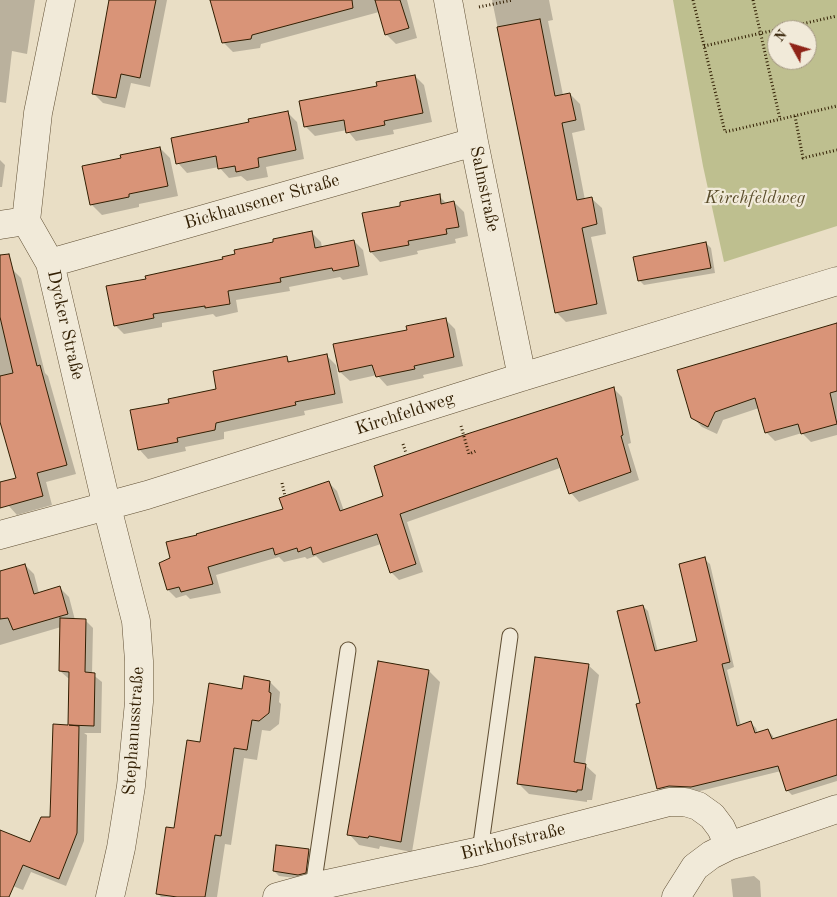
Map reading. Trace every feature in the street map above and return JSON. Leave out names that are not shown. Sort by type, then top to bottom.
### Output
[{"type":"street","name":"Dycker Straße","points":[[61,0],[13,223],[50,263],[107,506]]},
{"type":"street","name":"Salmstraße","points":[[450,7],[474,142],[522,377]]},
{"type":"street","name":"Bickhausener Straße","points":[[50,263],[474,142]]},
{"type":"street","name":"Kirchfeldweg","points":[[0,535],[107,506],[837,281]]},
{"type":"street","name":"Stephanusstraße","points":[[107,506],[136,621],[139,661],[139,702],[131,786],[121,848],[110,897]]},
{"type":"street","name":"Birkhofstraße","points":[[277,897],[313,887],[480,851],[669,802],[685,802],[698,806],[712,816],[721,828],[730,846]]},
{"type":"street","points":[[676,897],[695,867],[711,855],[730,846],[837,809]]},
{"type":"lane","points":[[480,851],[510,636]]},
{"type":"lane","points":[[313,887],[348,650]]},
{"type":"path","points":[[450,7],[513,0]]},
{"type":"path","points":[[693,0],[724,132],[837,106]]},
{"type":"path","points":[[752,0],[780,119]]},
{"type":"path","points":[[704,46],[837,16]]},
{"type":"path","points":[[795,116],[803,158],[837,150]]},
{"type":"path","points":[[453,399],[470,454],[476,451]]},
{"type":"green space","points":[[673,0],[837,0],[837,226],[724,262],[703,166]]},
{"type":"building","points":[[109,0],[156,0],[140,78],[121,74],[116,98],[92,94]]},
{"type":"building","points":[[210,0],[352,0],[353,8],[252,35],[251,39],[222,43]]},
{"type":"building","points":[[375,0],[400,0],[409,28],[385,35]]},
{"type":"building","points":[[540,19],[555,96],[570,93],[576,120],[562,123],[577,200],[592,197],[597,224],[582,228],[597,304],[555,313],[497,27]]},
{"type":"building","points":[[415,75],[423,113],[384,121],[385,125],[346,133],[344,120],[304,127],[299,101],[377,86],[376,82]]},
{"type":"building","points":[[288,111],[296,150],[258,158],[259,167],[236,172],[235,166],[218,169],[216,156],[176,164],[171,138],[249,122],[248,119]]},
{"type":"building","points":[[160,147],[168,186],[90,205],[82,166],[121,158],[120,155]]},
{"type":"building","points":[[440,194],[441,204],[454,201],[459,227],[446,229],[447,234],[408,241],[409,245],[370,252],[362,213],[400,206],[400,202]]},
{"type":"building","points":[[312,231],[315,248],[354,240],[359,266],[333,271],[332,268],[280,278],[281,282],[228,291],[230,304],[153,314],[154,318],[114,326],[106,286],[146,279],[145,276],[223,259],[222,257],[235,254],[234,250]]},
{"type":"building","points":[[706,242],[711,268],[638,281],[633,257]]},
{"type":"building","points":[[9,254],[37,366],[40,365],[67,465],[37,473],[43,496],[0,508],[0,482],[16,478],[0,422],[0,376],[13,373],[0,317],[0,255]]},
{"type":"building","points":[[446,318],[454,357],[414,366],[415,369],[376,377],[372,365],[339,372],[333,344],[407,330],[406,326]]},
{"type":"building","points":[[837,323],[837,391],[830,393],[837,424],[801,434],[798,424],[765,433],[755,398],[715,412],[708,427],[691,418],[677,370]]},
{"type":"building","points":[[327,354],[335,394],[295,402],[296,405],[216,423],[215,430],[177,438],[178,442],[138,450],[130,410],[169,403],[168,399],[216,389],[213,371],[287,356],[288,362]]},
{"type":"building","points":[[614,387],[623,435],[621,436],[631,472],[569,494],[557,458],[400,514],[416,564],[390,573],[377,534],[313,555],[311,547],[298,552],[297,548],[275,555],[273,548],[208,567],[213,584],[181,592],[179,587],[167,590],[159,563],[170,558],[166,542],[197,535],[283,509],[279,498],[329,481],[340,511],[383,496],[374,466]]},
{"type":"building","points":[[705,557],[730,662],[722,664],[737,726],[751,721],[755,733],[768,729],[772,739],[837,719],[837,775],[786,791],[778,766],[691,787],[669,786],[657,789],[636,704],[640,703],[617,611],[643,605],[655,651],[697,641],[679,564]]},
{"type":"building","points":[[25,564],[34,594],[60,586],[68,614],[13,630],[8,618],[0,619],[0,571]]},
{"type":"building","points":[[60,618],[86,619],[85,672],[95,673],[94,726],[69,725],[79,726],[77,833],[59,879],[23,865],[9,897],[0,897],[0,830],[30,842],[41,817],[50,817],[53,724],[68,725],[69,672],[59,671]]},
{"type":"building","points":[[535,657],[589,664],[574,762],[586,764],[582,790],[577,790],[577,792],[517,784]]},
{"type":"building","points":[[378,661],[429,670],[401,842],[369,836],[368,838],[347,835]]},
{"type":"building","points":[[244,676],[270,681],[269,713],[259,721],[252,720],[247,750],[234,748],[221,836],[215,835],[205,897],[177,897],[156,894],[166,827],[174,828],[187,740],[200,742],[209,683],[242,689]]},
{"type":"building","points":[[276,845],[309,849],[306,873],[298,875],[273,871]]}]
